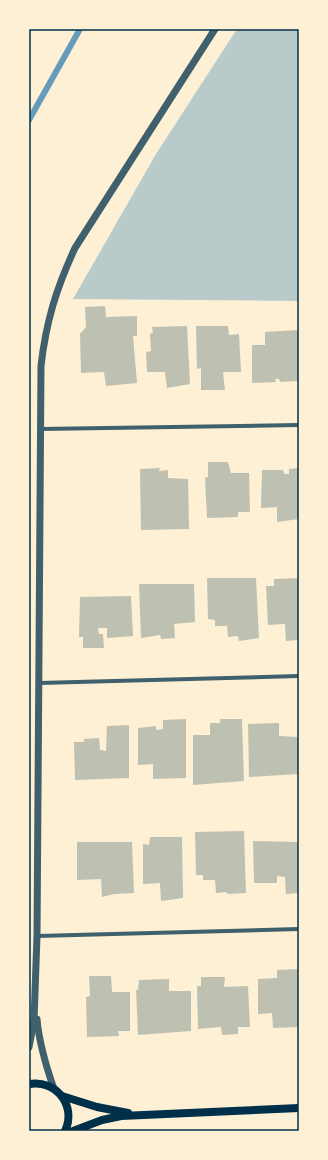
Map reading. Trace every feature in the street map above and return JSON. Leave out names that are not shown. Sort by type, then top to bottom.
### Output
[{"type":"main road","points":[[29,1084],[45,1084],[54,1088],[62,1096],[67,1105],[69,1116],[65,1131]]},
{"type":"main road","points":[[62,1096],[97,1107],[120,1112],[142,1114]]},
{"type":"main road","points":[[73,1131],[102,1120],[121,1116],[299,1108]]},
{"type":"street","points":[[29,1047],[34,1022],[37,936],[41,366],[48,320],[63,273],[75,248],[215,29]]},
{"type":"street","points":[[40,429],[299,425]]},
{"type":"street","points":[[39,683],[299,676]]},
{"type":"street","points":[[37,936],[299,929]]},
{"type":"street","points":[[35,1000],[40,1041],[46,1066],[54,1088]]},
{"type":"shaded area","points":[[237,29],[299,29],[299,301],[73,299],[156,154]]},
{"type":"building","points":[[105,306],[106,317],[137,316],[137,336],[133,336],[137,383],[106,386],[104,372],[81,373],[80,334],[86,327],[85,307]]},
{"type":"building","points":[[187,326],[190,384],[167,388],[165,372],[147,372],[146,352],[151,351],[150,334],[153,333],[152,327]]},
{"type":"building","points":[[196,326],[228,326],[229,335],[239,334],[241,372],[223,372],[225,390],[201,390],[201,368],[197,369]]},
{"type":"building","points":[[298,330],[299,381],[280,382],[279,379],[275,379],[276,382],[252,383],[252,345],[265,345],[265,332]]},
{"type":"building","points":[[208,462],[228,462],[231,473],[249,473],[250,512],[238,512],[238,517],[207,518],[205,478],[208,477]]},
{"type":"building","points":[[160,468],[159,471],[168,470],[168,478],[188,479],[189,529],[141,530],[140,469]]},
{"type":"building","points":[[299,468],[299,519],[277,522],[277,507],[261,508],[262,470],[283,470],[284,474],[289,474],[289,469]]},
{"type":"building","points":[[207,578],[256,578],[259,638],[239,641],[238,636],[228,637],[227,626],[215,626],[215,620],[208,619]]},
{"type":"building","points":[[299,578],[299,640],[286,641],[285,624],[268,625],[266,586],[274,586],[274,579]]},
{"type":"building","points":[[139,584],[194,584],[195,622],[174,624],[175,638],[161,639],[160,635],[141,638]]},
{"type":"building","points":[[131,596],[133,636],[107,638],[107,628],[98,628],[99,634],[103,634],[104,648],[83,648],[83,637],[79,637],[80,597]]},
{"type":"building","points":[[186,719],[186,778],[153,779],[153,764],[138,765],[138,728],[156,726],[156,730],[163,729],[163,720]]},
{"type":"building","points":[[220,719],[242,719],[244,781],[193,785],[193,735],[210,735],[210,723],[220,723]]},
{"type":"building","points":[[279,723],[279,736],[299,737],[299,774],[249,777],[248,724]]},
{"type":"building","points":[[129,725],[129,778],[75,780],[74,742],[84,742],[84,739],[99,738],[100,750],[106,751],[107,726]]},
{"type":"building","points":[[244,831],[246,893],[216,893],[215,880],[203,880],[203,875],[196,875],[195,832]]},
{"type":"building","points":[[150,837],[182,837],[183,898],[161,901],[160,883],[143,884],[143,844],[149,845]]},
{"type":"building","points":[[253,841],[299,842],[299,893],[286,894],[285,877],[277,876],[277,883],[254,883]]},
{"type":"building","points":[[77,842],[132,842],[134,893],[114,894],[102,897],[101,879],[77,880]]},
{"type":"building","points":[[299,969],[299,1027],[273,1028],[272,1013],[258,1014],[258,979],[277,978],[277,970]]},
{"type":"building","points":[[89,976],[111,976],[112,992],[130,992],[130,1031],[118,1031],[119,1036],[87,1037],[86,997],[90,996]]},
{"type":"building","points":[[201,977],[225,977],[224,987],[248,986],[250,1027],[238,1027],[238,1034],[222,1035],[221,1027],[198,1029],[197,986],[201,986]]},
{"type":"building","points":[[169,979],[169,991],[191,991],[191,1031],[138,1035],[136,990],[138,990],[139,980]]},
{"type":"waterway","points":[[29,120],[80,29]]}]
